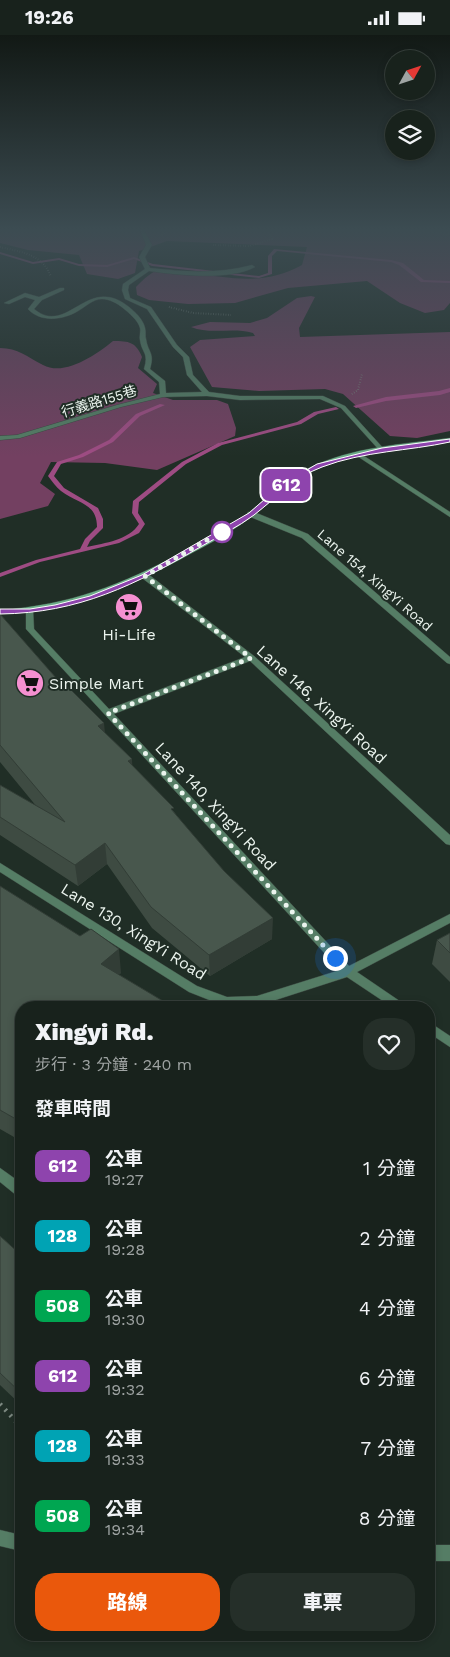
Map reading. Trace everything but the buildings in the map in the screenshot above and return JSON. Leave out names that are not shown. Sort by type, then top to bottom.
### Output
[{"type":"street","points":[[33,306],[31,309],[36,314],[53,318],[66,317],[81,306]]},
{"type":"street","points":[[123,306],[142,327],[143,340],[150,359],[147,369],[162,381],[163,395]]},
{"type":"street","points":[[143,306],[148,308],[175,346],[186,357],[190,375],[207,394]]},
{"type":"street","name":"行義路155巷","points":[[0,438],[18,437],[57,427],[119,405],[163,395],[207,394],[240,397],[322,397],[340,405]]},
{"type":"street","points":[[340,405],[382,450]]},
{"type":"street","points":[[0,612],[30,611],[92,597],[145,576],[251,514],[283,486],[319,466],[382,450],[450,441]]},
{"type":"street","points":[[359,455],[450,515]]},
{"type":"street","name":"Lane 154, XingYi Road","points":[[251,514],[305,536],[450,661]]},
{"type":"street","name":"Lane 146, XingYi Road","points":[[145,576],[251,658],[450,841]]},
{"type":"street","name":"Lane 140, XingYi Road","points":[[30,611],[30,629],[348,972],[391,1001]]},
{"type":"street","points":[[108,713],[251,658]]},
{"type":"street","name":"Lane 130, XingYi Road","points":[[0,867],[193,989],[227,1001],[257,1001],[348,972],[450,918]]},
{"type":"street","points":[[435,1031],[450,1042]]},
{"type":"street","points":[[0,1174],[15,1186]]},
{"type":"street","points":[[0,1539],[15,1542]]},
{"type":"street","points":[[435,1553],[450,1553]]},
{"type":"path","points":[[148,308],[159,306]]},
{"type":"path","points":[[165,306],[192,313],[231,315]]},
{"type":"path","points":[[340,405],[358,390],[362,374]]},
{"type":"path","points":[[0,1404],[15,1420]]},
{"type":"shaded area","points":[[285,306],[311,306],[299,328],[300,337],[450,332],[450,431],[417,438],[390,436],[343,394],[325,389],[259,391],[212,387],[190,347],[200,340],[255,336],[253,333],[245,331],[206,330],[191,327],[210,322],[250,323],[267,318]]},
{"type":"shaded area","points":[[407,306],[448,306],[444,310],[425,313]]},
{"type":"shaded area","points":[[113,341],[128,342],[137,348],[142,357],[138,368],[157,384],[153,393],[173,400],[217,400],[228,404],[236,428],[235,436],[157,470],[105,463],[51,462],[40,483],[55,494],[48,506],[0,519],[0,348],[17,351],[52,368],[61,368],[71,366],[90,357]]},
{"type":"waterway","points":[[356,406],[386,399],[440,393],[450,390]]},
{"type":"waterway","points":[[83,549],[87,540],[100,528],[100,519],[96,509],[62,489],[51,476],[59,463],[81,456],[111,441],[138,415],[162,405]]},
{"type":"waterway","points":[[0,575],[38,561],[117,542],[137,532],[142,524],[135,513],[136,501],[184,463],[220,444],[299,423],[316,413],[336,409]]},
{"type":"bus line","name":"612","points":[[0,612],[30,611],[55,607],[92,597],[145,576],[202,545],[251,514],[283,486],[319,466],[382,450],[450,440]]},
{"type":"place","name":"Hi-Life","points":[[129,607]]},
{"type":"place","name":"Simple Mart","points":[[30,683]]},
{"type":"route","points":[[222,532],[226,529],[202,545],[145,576],[251,658],[186,681],[108,713],[335,958]]}]
